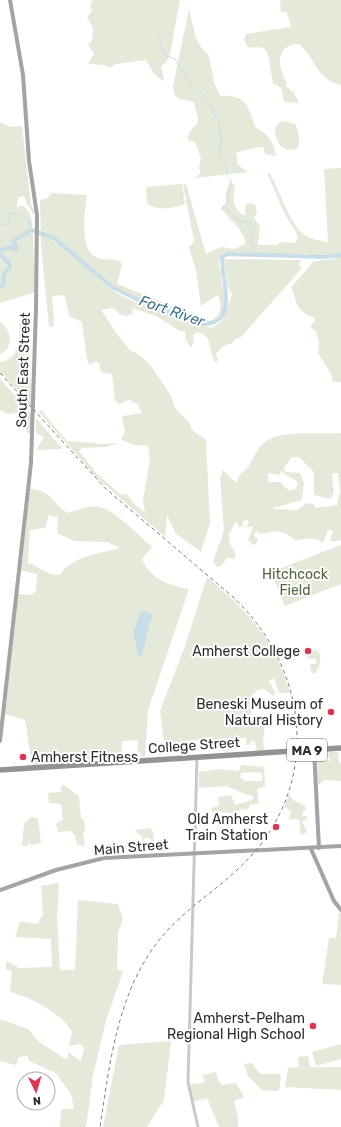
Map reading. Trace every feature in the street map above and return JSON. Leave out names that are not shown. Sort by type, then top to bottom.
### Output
[{"type":"highway","name":"College Street","points":[[0,770],[341,748]]},
{"type":"main road","name":"South East Street","points":[[0,741],[31,457],[36,236],[23,74],[10,0]]},
{"type":"main road","points":[[314,750],[319,848]]},
{"type":"main road","name":"Main Street","points":[[0,890],[27,879],[100,859],[196,853],[311,849],[341,846]]},
{"type":"main road","points":[[311,849],[334,901],[341,910]]},
{"type":"street","points":[[197,757],[196,853],[189,1087],[198,1127]]},
{"type":"green space","points":[[92,0],[180,0],[170,54],[167,61],[161,67],[164,79],[163,81],[154,74],[146,60],[116,64],[109,68],[104,65],[88,64],[94,54],[88,45],[92,41],[93,27],[87,18],[93,9],[90,9]]},
{"type":"green space","points":[[280,0],[341,0],[341,85],[333,82],[321,74],[305,50],[299,44],[291,45],[282,52],[280,64],[287,83],[286,86],[294,93],[299,103],[284,102],[281,88],[273,83],[267,53],[261,47],[247,47],[244,39],[246,34],[291,27],[287,12],[281,12]]},
{"type":"green space","points":[[189,9],[195,35],[200,46],[209,56],[214,82],[220,96],[235,97],[245,102],[255,127],[269,138],[274,146],[276,156],[265,154],[264,148],[260,147],[236,152],[238,165],[248,172],[195,178],[201,173],[199,168],[201,158],[195,142],[188,140],[189,133],[197,124],[198,119],[194,102],[177,97],[173,86]]},
{"type":"green space","points":[[285,121],[295,124],[299,139],[297,149],[292,150],[283,148],[276,138],[275,128],[280,122]]},
{"type":"green space","points":[[0,122],[11,127],[22,126],[31,205],[35,211],[34,215],[24,196],[18,198],[17,210],[19,206],[24,206],[30,214],[32,221],[36,292],[0,303]]},
{"type":"green space","points":[[341,168],[341,382],[333,382],[331,374],[318,353],[319,343],[316,331],[310,327],[315,320],[314,317],[304,313],[300,309],[291,287],[314,261],[335,259],[335,256],[310,256],[305,253],[301,255],[284,255],[225,252],[220,258],[219,265],[220,270],[223,270],[221,275],[226,302],[224,309],[219,316],[209,323],[168,313],[125,294],[104,278],[101,280],[117,293],[137,303],[199,325],[212,328],[222,321],[232,294],[228,287],[224,259],[302,260],[298,265],[301,266],[301,269],[241,337],[234,340],[233,343],[222,347],[218,351],[215,356],[218,357],[217,362],[214,361],[208,339],[201,333],[197,332],[193,335],[194,340],[191,348],[185,339],[186,332],[178,330],[156,316],[132,308],[133,313],[127,316],[121,315],[113,308],[101,310],[119,337],[130,350],[141,356],[151,366],[171,396],[175,408],[189,422],[192,430],[206,440],[210,523],[201,552],[176,534],[167,515],[165,537],[97,478],[39,412],[41,410],[67,441],[106,444],[116,443],[106,447],[82,448],[79,451],[97,474],[121,495],[127,494],[134,504],[145,512],[143,501],[150,459],[148,446],[135,445],[121,440],[125,432],[122,416],[142,413],[138,405],[129,400],[119,404],[115,400],[112,374],[101,372],[99,363],[96,361],[90,365],[87,360],[82,322],[69,316],[65,295],[52,296],[54,319],[53,327],[49,326],[41,247],[40,200],[47,198],[52,193],[87,195],[84,230],[88,248],[92,254],[98,258],[120,261],[122,265],[117,284],[165,303],[187,314],[209,321],[219,314],[220,303],[218,295],[201,306],[196,270],[189,248],[194,241],[183,185],[186,184],[206,254],[221,247],[235,249],[245,244],[245,239],[240,230],[221,208],[227,203],[226,194],[229,183],[235,184],[234,201],[239,212],[245,215],[246,205],[248,203],[255,204],[257,212],[254,217],[260,227],[258,245],[277,245],[280,242],[294,243],[298,240],[295,230],[283,211],[267,174],[270,173],[293,221],[302,233],[308,237],[328,242],[324,169]]},
{"type":"green space","points":[[182,184],[185,204],[171,208],[156,208],[147,203],[146,187]]},
{"type":"green space","points":[[0,322],[7,329],[10,339],[8,348],[0,354]]},
{"type":"green space","points":[[24,323],[26,338],[25,363],[22,365],[29,370],[28,377],[31,379],[32,407],[0,371],[0,362],[11,357],[15,353],[19,336],[19,324]]},
{"type":"green space","points":[[0,379],[31,414],[31,432],[28,434],[19,412],[8,414],[0,410]]},
{"type":"green space","points":[[36,418],[62,449],[36,450],[44,437],[36,433]]},
{"type":"green space","points":[[341,433],[341,540],[332,542],[330,539],[333,531],[331,530],[328,530],[323,543],[312,539],[295,540],[287,534],[277,531],[260,534],[256,531],[254,536],[258,540],[256,544],[253,545],[248,540],[253,527],[247,527],[249,522],[246,519],[243,522],[242,527],[239,527],[237,522],[235,523],[230,534],[229,541],[236,556],[235,559],[227,558],[221,566],[217,567],[213,561],[224,531],[220,478],[223,470],[236,483],[240,474],[248,467],[260,447],[271,439],[290,434]],"holes":[[[292,457],[299,457],[314,472],[314,495],[331,499],[334,492],[332,475],[333,473],[338,473],[340,491],[337,505],[316,508],[313,504],[308,503],[296,510],[274,510],[273,508],[302,500],[304,483],[300,473],[285,472],[284,467]],[[281,470],[298,483],[296,489],[289,491],[280,482],[268,482],[268,473],[280,475]]]},
{"type":"green space","points":[[30,489],[38,490],[48,495],[58,506],[68,513],[84,508],[99,507],[112,513],[127,524],[152,547],[142,559],[150,572],[161,580],[175,586],[189,589],[148,710],[145,757],[141,757],[140,752],[137,751],[138,740],[122,741],[121,758],[32,765],[25,720],[5,714],[18,594],[31,595],[36,591],[37,574],[21,571]],"holes":[[[49,515],[58,517],[57,533],[74,541],[107,542],[120,548],[79,559],[65,568],[60,575],[46,572],[37,566],[28,563],[30,530],[45,528]]]},
{"type":"green space","name":"Hitchcock Field","points":[[341,545],[341,584],[285,606],[271,572]]},
{"type":"green space","points":[[207,577],[236,602],[259,628],[277,657],[290,693],[279,693],[274,678],[269,681],[276,694],[273,696],[264,689],[258,690],[252,695],[251,723],[265,726],[263,737],[264,750],[257,750],[255,742],[251,741],[249,745],[246,745],[246,738],[216,739],[216,745],[211,745],[210,740],[191,740],[172,744],[166,756],[160,711],[185,646]]},
{"type":"green space","points":[[315,650],[319,652],[320,660],[318,669],[314,674],[311,672],[310,664],[316,664],[316,659],[309,659],[306,654]]},
{"type":"green space","points":[[329,752],[338,752],[339,762],[341,763],[341,781],[325,780],[318,785],[316,758],[323,757],[331,762],[328,755]]},
{"type":"green space","points":[[242,765],[264,767],[265,786],[257,789],[259,803],[250,805],[248,809],[238,810],[237,813],[218,811],[212,812],[211,808],[219,806],[218,797],[231,795],[235,805],[253,800],[253,796],[226,786],[199,788],[199,772],[219,769],[238,771]],"holes":[[[241,773],[262,773],[262,781],[245,781],[240,777]]]},
{"type":"green space","points":[[61,786],[66,786],[79,797],[81,818],[84,820],[85,830],[83,833],[85,846],[77,845],[75,835],[70,831],[58,832],[56,824],[63,820],[61,804],[49,803],[48,793],[61,792]]},
{"type":"green space","points":[[289,794],[293,800],[305,806],[306,810],[302,812],[303,816],[307,816],[307,819],[302,821],[307,832],[301,835],[299,819],[289,820],[291,811],[284,807]]},
{"type":"green space","points":[[31,817],[38,818],[41,843],[30,845],[28,841],[28,846],[22,846],[24,824]]},
{"type":"green space","points":[[150,828],[153,831],[154,844],[152,844],[150,838],[145,838],[143,842],[142,837],[135,831],[138,829]]},
{"type":"green space","points":[[59,883],[57,918],[60,970],[75,970],[78,900],[118,904],[123,919],[118,933],[117,969],[123,972],[106,1020],[93,1076],[86,1127],[60,1127],[61,1109],[74,1109],[71,1094],[56,1071],[52,1071],[29,1061],[27,1056],[19,1057],[16,1065],[0,1061],[0,1019],[28,1029],[38,1041],[65,1059],[68,1058],[68,1052],[81,1061],[84,1049],[81,1044],[69,1046],[72,1032],[61,1018],[36,1002],[10,992],[12,974],[11,971],[6,969],[6,961],[19,968],[52,967],[51,939],[15,937],[20,921],[37,924],[43,915],[41,886]]},
{"type":"green space","points":[[339,912],[341,913],[341,985],[322,984],[329,938],[336,938]]},
{"type":"green space","points":[[171,1041],[164,1100],[147,1127],[103,1127],[119,1045]]},
{"type":"green space","points":[[341,1044],[341,1059],[316,1066],[312,1052]]},
{"type":"green space","points":[[308,1056],[310,1067],[341,1067],[341,1090],[285,1087],[288,1068],[299,1067],[298,1057]]},
{"type":"green space","points":[[252,1063],[260,1074],[281,1074],[279,1091],[262,1090],[248,1076],[244,1064]]},
{"type":"green space","points":[[216,1072],[218,1080],[222,1085],[236,1083],[244,1097],[234,1101],[238,1117],[238,1127],[219,1127],[207,1098],[193,1102],[189,1084],[205,1083],[202,1075]]},
{"type":"water","points":[[142,610],[153,615],[144,649],[139,659],[133,632]]},
{"type":"waterway","points":[[157,35],[165,55],[175,59],[192,86],[201,93],[212,108],[219,123],[221,140],[219,157],[226,166],[227,175]]},
{"type":"waterway","points":[[229,179],[232,182],[227,195],[227,204],[223,206],[240,222],[250,222],[255,231],[250,241],[254,248],[255,256]]},
{"type":"waterway","points":[[0,221],[3,225],[8,225],[10,222],[8,215],[10,213],[17,213],[29,220],[32,230]]},
{"type":"waterway","name":"Fort River","points":[[0,250],[12,247],[15,250],[17,248],[13,241],[32,230],[54,238],[112,287],[148,305],[204,324],[215,322],[222,316],[225,308],[226,298],[222,257],[227,254],[324,257],[341,255]]},
{"type":"waterway","name":"Fort River","points":[[0,254],[10,264],[10,267],[4,274],[3,285],[0,286]]},
{"type":"railway","points":[[0,373],[106,489],[233,597],[258,625],[277,656],[290,689],[296,723],[296,758],[289,792],[274,825],[251,856],[185,914],[160,939],[149,954],[138,974],[121,1016],[111,1060],[100,1127]]},
{"type":"place","name":"Amherst College","points":[[308,651]]},
{"type":"place","name":"Beneski Museum of Natural History","points":[[331,712]]},
{"type":"place","name":"Amherst Fitness","points":[[23,757]]},
{"type":"place","name":"Old Amherst Train Station","points":[[276,827]]},
{"type":"place","name":"Amherst-Pelham Regional High School","points":[[313,1026]]}]
